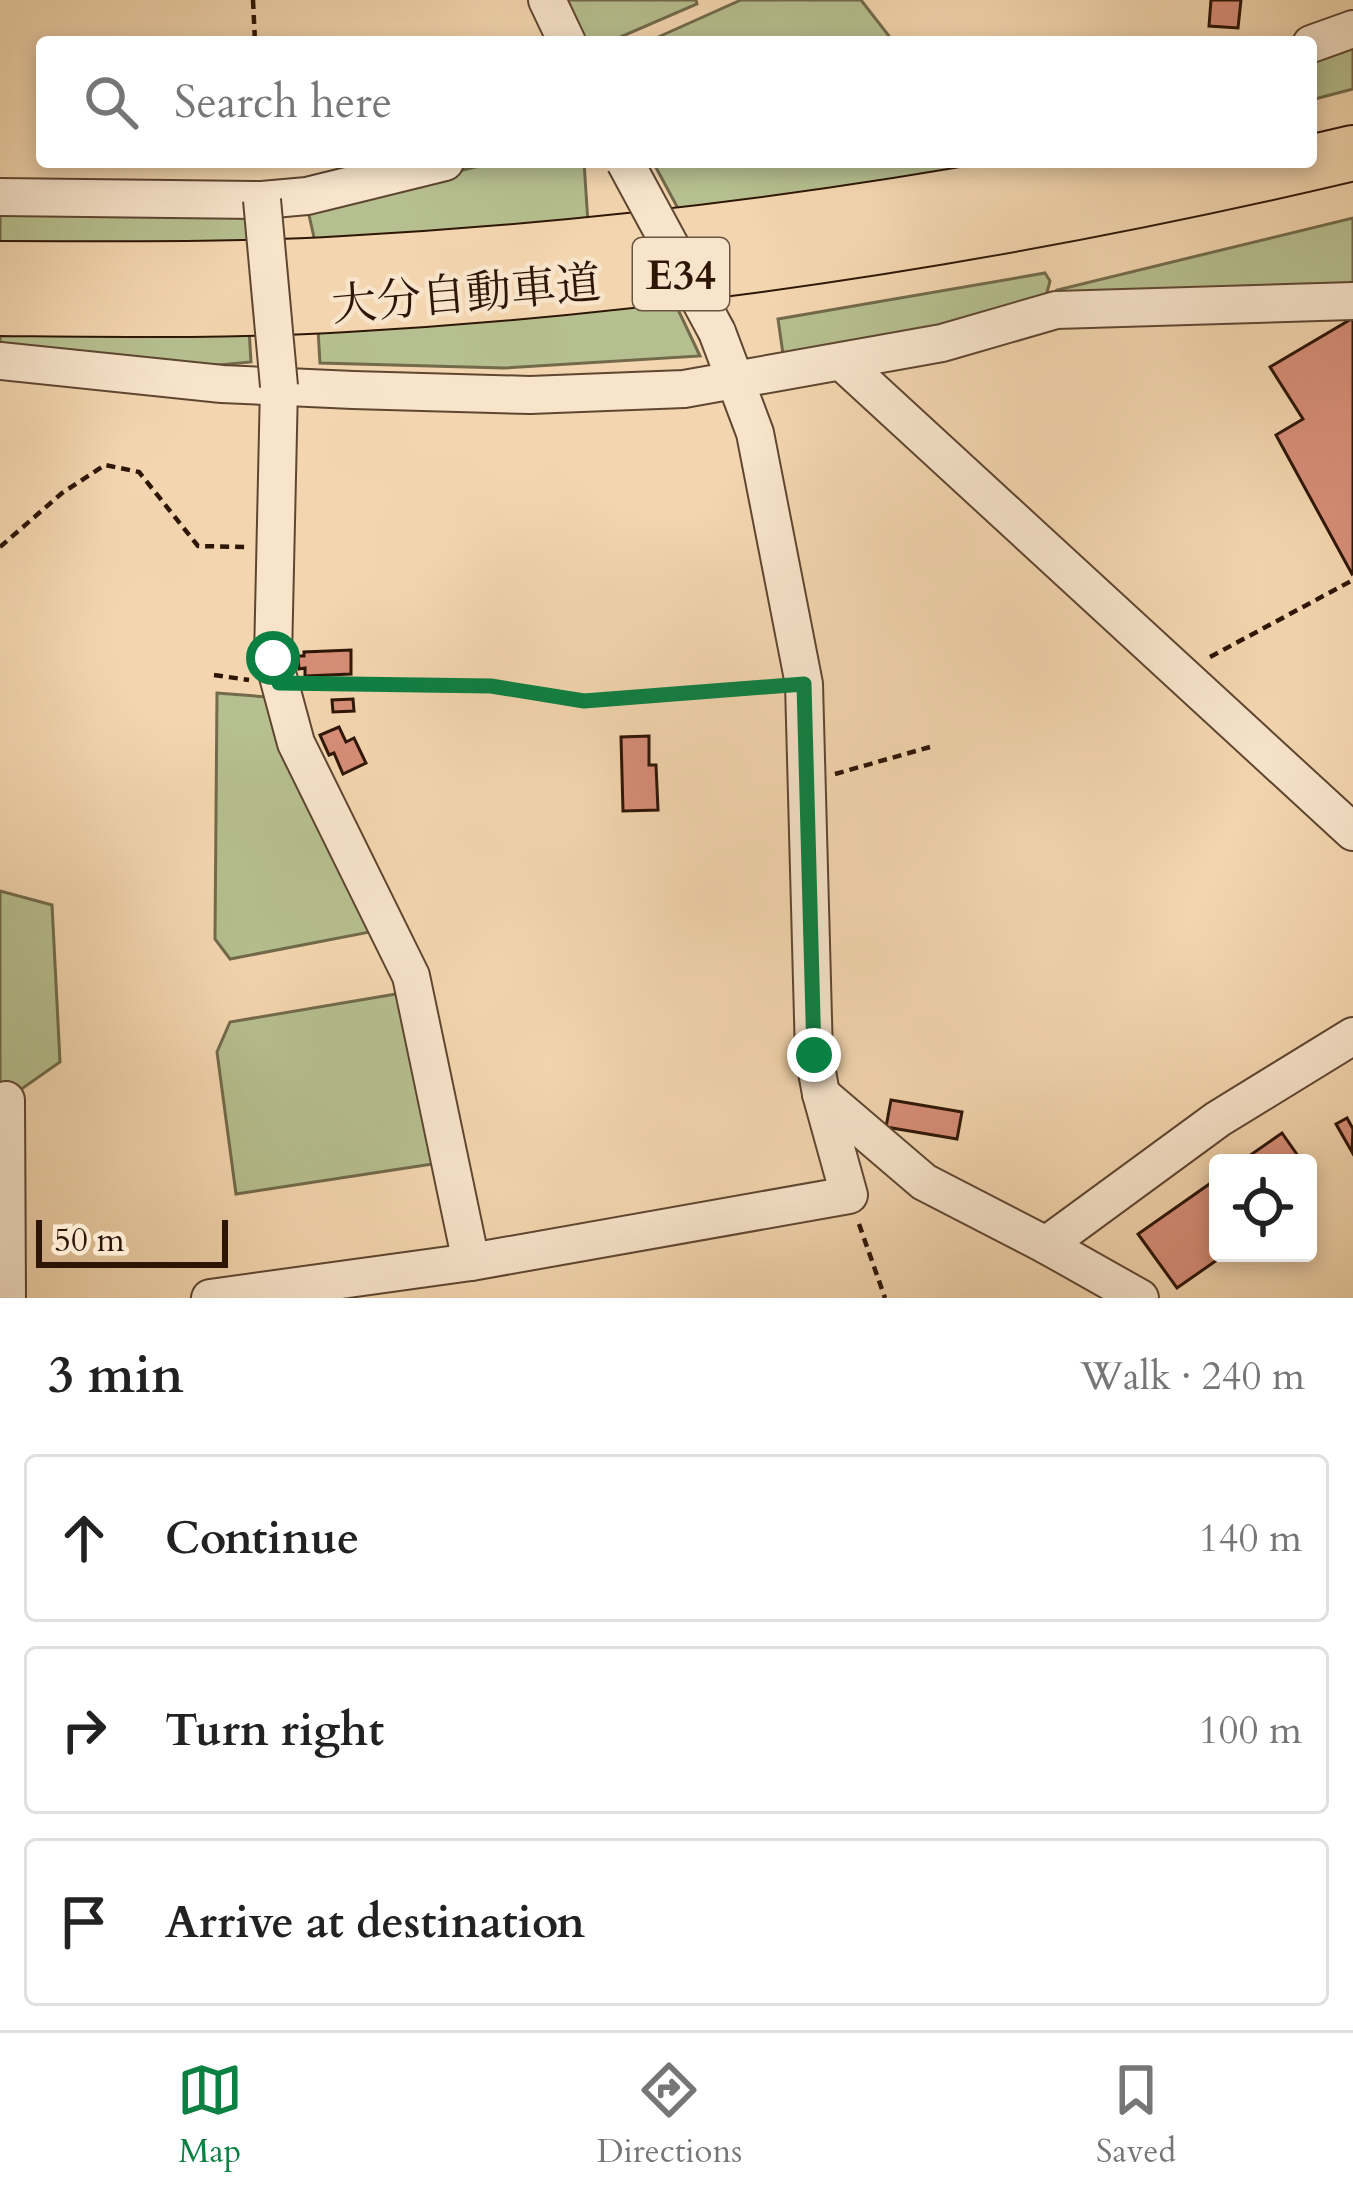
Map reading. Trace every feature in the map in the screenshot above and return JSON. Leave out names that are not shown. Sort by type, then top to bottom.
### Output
[{"type":"highway","points":[[1317,124],[1353,116]]},
{"type":"highway","name":"大分自動車道","points":[[1317,162],[1353,153]]},
{"type":"highway","name":"大分自動車道","points":[[0,269],[344,264],[550,248],[740,229],[1109,168]]},
{"type":"highway","name":"大分自動車道","points":[[0,308],[344,304],[747,267],[1053,218],[1290,168]]},
{"type":"street","points":[[547,0],[564,36]]},
{"type":"street","points":[[1317,42],[1353,28]]},
{"type":"street","points":[[0,197],[262,200],[307,196],[421,168]]},
{"type":"street","points":[[210,1298],[471,1262],[849,1196],[814,1055],[804,684],[755,433],[717,332],[628,168]]},
{"type":"street","points":[[262,200],[279,386],[273,658],[296,743],[411,976],[471,1262]]},
{"type":"street","points":[[0,361],[222,384],[530,394],[684,389],[941,343],[1056,310],[1353,301]]},
{"type":"street","points":[[842,362],[1353,832]]},
{"type":"street","points":[[1046,1245],[1218,1119],[1353,1036]]},
{"type":"street","points":[[821,1094],[924,1182],[1140,1298]]},
{"type":"street","points":[[6,1100],[7,1298]]},
{"type":"path","points":[[254,0],[255,36]]},
{"type":"path","points":[[0,547],[62,493],[105,465],[140,472],[198,545],[275,548]]},
{"type":"path","points":[[1180,673],[1353,580]]},
{"type":"path","points":[[214,675],[279,683],[491,686],[584,701],[804,684]]},
{"type":"path","points":[[807,782],[930,747]]},
{"type":"path","points":[[849,1196],[885,1298]]},
{"type":"green space","points":[[557,0],[696,0],[697,4],[623,36],[573,36]]},
{"type":"green space","points":[[741,0],[861,0],[889,36],[660,36]]},
{"type":"green space","points":[[1353,34],[1353,89],[1317,98],[1317,49]]},
{"type":"green space","points":[[471,168],[584,168],[588,223],[315,242],[307,206]]},
{"type":"green space","points":[[656,168],[994,168],[681,214]]},
{"type":"green space","points":[[0,207],[251,212],[252,246],[0,245]]},
{"type":"green space","points":[[1353,218],[1349,291],[1061,304],[1057,290]]},
{"type":"green space","points":[[1045,273],[1050,281],[1045,300],[903,339],[783,354],[778,319]]},
{"type":"green space","points":[[674,301],[700,356],[504,368],[320,363],[318,330]]},
{"type":"green space","points":[[249,329],[251,362],[165,370],[0,346],[0,336]]},
{"type":"green space","points":[[217,693],[267,697],[370,932],[230,959],[215,939]]},
{"type":"green space","points":[[0,891],[52,905],[60,1062],[0,1104]]},
{"type":"green space","points":[[402,993],[439,1163],[236,1194],[217,1052],[230,1022]]},
{"type":"building","points":[[1211,0],[1241,0],[1238,28],[1209,26]]},
{"type":"building","points":[[1353,318],[1352,574],[1276,435],[1303,419],[1270,367]]},
{"type":"building","points":[[351,650],[351,674],[305,676],[305,668],[299,669],[298,656],[304,652]]},
{"type":"building","points":[[353,699],[354,711],[333,712],[332,700]]},
{"type":"building","points":[[339,727],[346,742],[354,738],[366,763],[343,774],[320,735]]},
{"type":"building","points":[[649,736],[658,810],[623,811],[621,737]]},
{"type":"building","points":[[891,1100],[962,1112],[957,1139],[886,1127]]},
{"type":"building","points":[[1347,1118],[1353,1129],[1352,1152],[1336,1124]]},
{"type":"building","points":[[1282,1133],[1297,1154],[1252,1154]]},
{"type":"building","points":[[1209,1184],[1209,1262],[1214,1262],[1177,1288],[1138,1234]]},
{"type":"route","points":[[273,658],[279,683],[491,686],[584,701],[804,684],[814,1055]]}]
